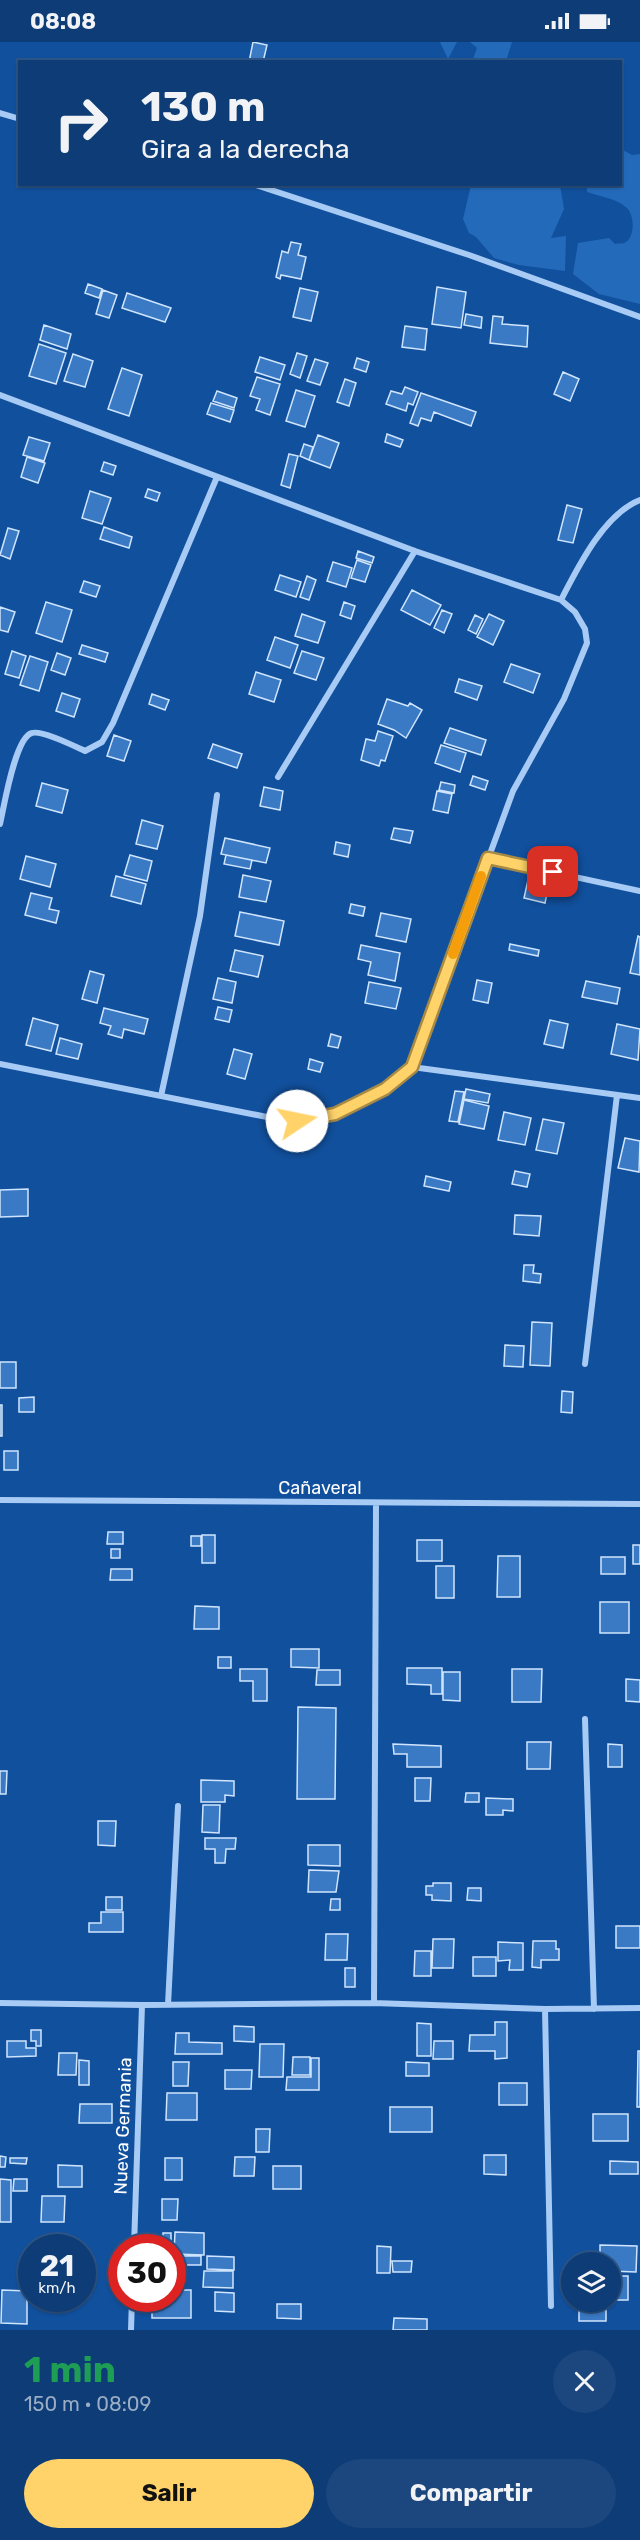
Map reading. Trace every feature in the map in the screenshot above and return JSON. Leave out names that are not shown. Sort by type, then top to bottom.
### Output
[{"type":"street","points":[[0,113],[18,118]]},
{"type":"street","points":[[259,186],[469,255],[640,317]]},
{"type":"street","points":[[0,395],[415,551],[561,600],[575,612],[585,629],[587,643],[564,699],[513,791],[412,1067],[385,1089],[335,1114],[297,1121],[0,1064]]},
{"type":"street","points":[[0,824],[15,758],[24,738],[32,732],[85,751],[102,742],[113,723],[217,477]]},
{"type":"street","points":[[561,600],[586,550],[628,505],[640,500]]},
{"type":"street","points":[[278,777],[415,551]]},
{"type":"street","points":[[161,1096],[200,916],[217,795]]},
{"type":"street","points":[[488,858],[640,891]]},
{"type":"street","points":[[412,1067],[640,1098]]},
{"type":"street","points":[[585,1364],[617,1095]]},
{"type":"street","name":"Cañaveral","points":[[0,1500],[640,1504]]},
{"type":"street","points":[[374,2002],[375,1503]]},
{"type":"street","points":[[585,1719],[594,2008]]},
{"type":"street","points":[[168,2005],[178,1806]]},
{"type":"street","points":[[0,2003],[168,2005],[374,2002],[545,2009],[640,2008]]},
{"type":"street","name":"Nueva Germania","points":[[134,2234],[142,2005]]},
{"type":"street","points":[[545,2009],[551,2306]]},
{"type":"street","points":[[131,2330],[132,2312]]},
{"type":"shaded area","points":[[440,42],[457,42],[448,59]]},
{"type":"shaded area","points":[[470,42],[512,42],[506,60],[473,60],[477,48]]},
{"type":"shaded area","points":[[622,150],[632,155],[640,154],[640,304],[599,294],[573,274],[578,243],[609,238],[615,244],[624,243],[628,241],[632,232],[631,216],[627,208],[614,200],[587,192],[587,186],[622,186]]},
{"type":"shaded area","points":[[471,186],[560,186],[564,209],[551,238],[566,236],[565,271],[519,265],[494,258],[476,237],[469,233],[463,219]]},
{"type":"building","points":[[253,42],[267,45],[263,60],[249,60]]},
{"type":"building","points":[[291,242],[301,244],[298,255],[306,257],[301,279],[281,275],[280,279],[276,277],[282,251],[288,253]]},
{"type":"building","points":[[88,284],[102,289],[99,298],[85,293]]},
{"type":"building","points":[[437,287],[466,292],[461,328],[432,324]]},
{"type":"building","points":[[300,288],[318,292],[311,321],[293,317]]},
{"type":"building","points":[[103,290],[117,295],[109,318],[96,314]]},
{"type":"building","points":[[127,293],[171,308],[165,322],[122,308]]},
{"type":"building","points":[[466,314],[482,317],[481,328],[464,325]]},
{"type":"building","points":[[493,316],[503,317],[502,324],[528,326],[527,347],[490,343]]},
{"type":"building","points":[[44,325],[71,334],[67,349],[40,340]]},
{"type":"building","points":[[405,326],[427,329],[425,350],[402,347]]},
{"type":"building","points":[[39,344],[66,353],[56,384],[29,376]]},
{"type":"building","points":[[297,353],[307,356],[300,378],[290,374]]},
{"type":"building","points":[[73,354],[93,361],[85,387],[64,381]]},
{"type":"building","points":[[260,357],[285,365],[280,380],[255,372]]},
{"type":"building","points":[[357,358],[369,362],[366,372],[354,368]]},
{"type":"building","points":[[315,359],[328,363],[320,385],[307,381]]},
{"type":"building","points":[[122,368],[142,375],[129,416],[108,409]]},
{"type":"building","points":[[563,372],[579,379],[570,401],[554,394]]},
{"type":"building","points":[[257,377],[280,384],[270,415],[256,410],[260,399],[250,396]]},
{"type":"building","points":[[345,379],[356,383],[349,406],[337,402]]},
{"type":"building","points":[[405,387],[418,392],[413,405],[408,403],[406,411],[386,404],[391,391],[402,394]]},
{"type":"building","points":[[296,390],[315,396],[305,427],[286,421]]},
{"type":"building","points":[[217,391],[237,398],[234,408],[213,401]]},
{"type":"building","points":[[421,393],[476,412],[471,426],[434,412],[431,421],[421,418],[418,426],[410,423]]},
{"type":"building","points":[[211,403],[234,410],[230,422],[207,414]]},
{"type":"building","points":[[387,434],[403,440],[400,447],[385,442]]},
{"type":"building","points":[[318,435],[339,443],[330,468],[309,460]]},
{"type":"building","points":[[29,437],[50,443],[44,461],[23,455]]},
{"type":"building","points":[[304,444],[313,447],[309,460],[300,456]]},
{"type":"building","points":[[289,454],[298,456],[290,488],[281,485]]},
{"type":"building","points":[[27,457],[45,463],[38,483],[21,477]]},
{"type":"building","points":[[104,462],[116,466],[113,475],[101,471]]},
{"type":"building","points":[[148,489],[160,493],[157,501],[145,497]]},
{"type":"building","points":[[90,491],[111,498],[102,524],[82,518]]},
{"type":"building","points":[[567,505],[582,509],[573,543],[558,540]]},
{"type":"building","points":[[104,527],[132,537],[129,548],[100,539]]},
{"type":"building","points":[[8,528],[19,531],[10,559],[0,555]]},
{"type":"building","points":[[358,551],[374,557],[372,563],[356,558]]},
{"type":"building","points":[[357,560],[371,565],[365,582],[351,578]]},
{"type":"building","points":[[333,562],[352,568],[346,587],[327,581]]},
{"type":"building","points":[[280,575],[301,582],[296,597],[275,590]]},
{"type":"building","points":[[307,576],[316,580],[309,600],[300,597]]},
{"type":"building","points":[[84,581],[100,586],[96,597],[80,592]]},
{"type":"building","points":[[412,590],[441,605],[430,625],[401,610]]},
{"type":"building","points":[[46,602],[72,610],[62,642],[36,633]]},
{"type":"building","points":[[344,602],[355,606],[351,619],[340,615]]},
{"type":"building","points":[[0,607],[15,612],[8,632],[0,630]]},
{"type":"building","points":[[442,610],[452,614],[444,633],[434,628]]},
{"type":"building","points":[[302,614],[325,622],[318,643],[295,636]]},
{"type":"building","points":[[489,614],[504,621],[493,645],[477,637]]},
{"type":"building","points":[[475,615],[483,619],[476,634],[468,630]]},
{"type":"building","points":[[275,637],[298,645],[290,668],[267,660]]},
{"type":"building","points":[[82,645],[108,653],[105,662],[79,654]]},
{"type":"building","points":[[12,651],[26,656],[19,678],[5,674]]},
{"type":"building","points":[[302,651],[324,658],[316,680],[294,673]]},
{"type":"building","points":[[57,653],[71,658],[65,675],[51,670]]},
{"type":"building","points":[[30,656],[48,662],[39,691],[20,685]]},
{"type":"building","points":[[511,664],[540,674],[533,693],[504,682]]},
{"type":"building","points":[[256,672],[281,680],[274,702],[249,694]]},
{"type":"building","points":[[459,679],[482,686],[477,700],[455,692]]},
{"type":"building","points":[[62,693],[80,699],[74,717],[56,711]]},
{"type":"building","points":[[152,694],[169,700],[165,710],[149,704]]},
{"type":"building","points":[[387,699],[408,706],[410,703],[422,710],[406,738],[378,724]]},
{"type":"building","points":[[450,728],[486,740],[481,755],[444,743]]},
{"type":"building","points":[[378,731],[393,736],[385,761],[381,760],[379,766],[361,760],[366,739],[375,741]]},
{"type":"building","points":[[114,735],[131,741],[124,761],[107,756]]},
{"type":"building","points":[[213,744],[242,754],[237,768],[208,758]]},
{"type":"building","points":[[441,745],[466,753],[460,772],[435,763]]},
{"type":"building","points":[[473,776],[488,781],[485,790],[470,785]]},
{"type":"building","points":[[441,782],[455,785],[454,793],[439,790]]},
{"type":"building","points":[[42,783],[68,790],[62,813],[36,806]]},
{"type":"building","points":[[264,787],[283,791],[280,810],[260,806]]},
{"type":"building","points":[[437,791],[452,794],[448,813],[433,810]]},
{"type":"building","points":[[142,820],[163,826],[157,849],[136,844]]},
{"type":"building","points":[[394,828],[413,831],[410,843],[391,839]]},
{"type":"building","points":[[225,838],[270,848],[266,863],[221,854]]},
{"type":"building","points":[[336,842],[350,845],[348,857],[334,854]]},
{"type":"building","points":[[130,855],[152,861],[147,881],[124,875]]},
{"type":"building","points":[[226,855],[252,860],[250,869],[224,864]]},
{"type":"building","points":[[26,856],[56,864],[50,887],[20,879]]},
{"type":"building","points":[[243,875],[271,881],[266,902],[239,897]]},
{"type":"building","points":[[116,876],[146,884],[141,904],[111,896]]},
{"type":"building","points":[[528,880],[549,884],[545,903],[524,898]]},
{"type":"building","points":[[31,893],[52,898],[49,909],[59,911],[56,923],[25,915]]},
{"type":"building","points":[[351,904],[365,907],[363,916],[349,913]]},
{"type":"building","points":[[240,912],[284,921],[279,945],[235,936]]},
{"type":"building","points":[[381,913],[411,919],[406,942],[376,936]]},
{"type":"building","points":[[638,936],[640,937],[640,975],[630,973]]},
{"type":"building","points":[[510,944],[539,950],[538,956],[509,950]]},
{"type":"building","points":[[361,945],[400,953],[395,981],[368,975],[371,962],[358,959]]},
{"type":"building","points":[[235,950],[263,956],[258,977],[230,971]]},
{"type":"building","points":[[90,971],[104,975],[97,1003],[82,999]]},
{"type":"building","points":[[218,978],[236,982],[232,1003],[213,999]]},
{"type":"building","points":[[477,980],[492,983],[488,1003],[473,1000]]},
{"type":"building","points":[[586,981],[620,988],[617,1004],[582,997]]},
{"type":"building","points":[[369,982],[401,988],[396,1009],[365,1003]]},
{"type":"building","points":[[218,1007],[232,1010],[229,1022],[215,1019]]},
{"type":"building","points":[[104,1008],[148,1019],[144,1034],[124,1029],[122,1038],[108,1034],[111,1026],[100,1023]]},
{"type":"building","points":[[33,1018],[58,1025],[51,1051],[26,1045]]},
{"type":"building","points":[[550,1020],[568,1024],[563,1048],[544,1044]]},
{"type":"building","points":[[617,1024],[640,1029],[638,1060],[611,1054]]},
{"type":"building","points":[[331,1034],[341,1037],[338,1048],[328,1046]]},
{"type":"building","points":[[60,1038],[82,1044],[78,1059],[56,1054]]},
{"type":"building","points":[[234,1049],[252,1054],[245,1079],[227,1074]]},
{"type":"building","points":[[310,1059],[323,1063],[320,1072],[308,1069]]},
{"type":"building","points":[[466,1089],[490,1094],[488,1103],[464,1099]]},
{"type":"building","points":[[455,1091],[464,1092],[458,1122],[449,1121]]},
{"type":"building","points":[[464,1100],[489,1106],[484,1129],[459,1124]]},
{"type":"building","points":[[504,1112],[531,1118],[525,1145],[498,1140]]},
{"type":"building","points":[[543,1119],[564,1123],[557,1154],[536,1150]]},
{"type":"building","points":[[625,1138],[640,1141],[639,1172],[618,1168]]},
{"type":"building","points":[[515,1171],[530,1174],[527,1187],[512,1184]]},
{"type":"building","points":[[426,1176],[451,1182],[449,1191],[424,1186]]},
{"type":"building","points":[[28,1189],[28,1216],[0,1217],[0,1190]]},
{"type":"building","points":[[515,1215],[541,1216],[539,1236],[514,1234]]},
{"type":"building","points":[[524,1265],[534,1265],[533,1273],[541,1274],[540,1283],[523,1281]]},
{"type":"building","points":[[532,1322],[552,1323],[550,1366],[530,1365]]},
{"type":"building","points":[[505,1345],[524,1346],[523,1367],[504,1366]]},
{"type":"building","points":[[0,1362],[16,1362],[16,1388],[0,1388]]},
{"type":"building","points":[[562,1391],[573,1392],[572,1413],[561,1412]]},
{"type":"building","points":[[34,1397],[34,1412],[19,1412],[19,1398]]},
{"type":"building","points":[[0,1405],[2,1405],[2,1436],[0,1436]]},
{"type":"building","points":[[4,1451],[18,1451],[18,1470],[4,1470]]},
{"type":"building","points":[[108,1532],[123,1532],[123,1544],[107,1544]]},
{"type":"building","points":[[202,1535],[215,1535],[215,1563],[202,1563]]},
{"type":"building","points":[[191,1536],[201,1536],[201,1546],[191,1546]]},
{"type":"building","points":[[417,1540],[442,1540],[442,1561],[417,1561]]},
{"type":"building","points":[[633,1545],[640,1545],[640,1564],[633,1564]]},
{"type":"building","points":[[111,1549],[120,1549],[120,1558],[111,1558]]},
{"type":"building","points":[[498,1556],[520,1556],[520,1597],[497,1597]]},
{"type":"building","points":[[601,1557],[625,1557],[625,1574],[601,1574]]},
{"type":"building","points":[[436,1566],[454,1566],[454,1598],[436,1598]]},
{"type":"building","points":[[111,1569],[132,1569],[132,1580],[110,1580]]},
{"type":"building","points":[[600,1602],[629,1602],[629,1633],[600,1633]]},
{"type":"building","points":[[195,1606],[219,1607],[219,1629],[194,1629]]},
{"type":"building","points":[[291,1649],[319,1649],[319,1668],[291,1667]]},
{"type":"building","points":[[218,1657],[231,1657],[231,1668],[218,1668]]},
{"type":"building","points":[[407,1668],[442,1668],[442,1694],[431,1694],[431,1685],[407,1684]]},
{"type":"building","points":[[240,1669],[267,1669],[267,1701],[253,1701],[253,1681],[240,1681]]},
{"type":"building","points":[[512,1669],[542,1669],[541,1702],[512,1702]]},
{"type":"building","points":[[317,1670],[340,1670],[340,1685],[316,1685]]},
{"type":"building","points":[[443,1672],[460,1672],[460,1701],[443,1700]]},
{"type":"building","points":[[626,1679],[640,1680],[640,1702],[626,1701]]},
{"type":"building","points":[[298,1707],[336,1708],[335,1799],[297,1799]]},
{"type":"building","points":[[527,1742],[551,1742],[550,1769],[527,1769]]},
{"type":"building","points":[[393,1744],[441,1746],[441,1767],[407,1767],[407,1754],[394,1754]]},
{"type":"building","points":[[608,1744],[622,1745],[622,1767],[608,1767]]},
{"type":"building","points":[[0,1771],[7,1771],[6,1794],[0,1794]]},
{"type":"building","points":[[415,1778],[431,1778],[430,1801],[415,1801]]},
{"type":"building","points":[[201,1780],[234,1781],[234,1796],[225,1795],[225,1802],[201,1802]]},
{"type":"building","points":[[466,1793],[479,1793],[479,1802],[465,1802]]},
{"type":"building","points":[[486,1798],[513,1799],[513,1811],[503,1810],[503,1815],[486,1815]]},
{"type":"building","points":[[203,1805],[220,1805],[219,1833],[202,1832]]},
{"type":"building","points":[[98,1821],[116,1821],[115,1846],[98,1845]]},
{"type":"building","points":[[205,1838],[236,1838],[235,1849],[226,1849],[225,1863],[215,1863],[215,1849],[205,1849]]},
{"type":"building","points":[[308,1845],[340,1845],[340,1866],[308,1865]]},
{"type":"building","points":[[309,1870],[339,1871],[336,1892],[308,1892]]},
{"type":"building","points":[[433,1883],[451,1883],[451,1901],[432,1900],[432,1895],[426,1895],[426,1886],[433,1886]]},
{"type":"building","points":[[468,1888],[481,1888],[481,1901],[467,1900]]},
{"type":"building","points":[[106,1897],[122,1897],[122,1910],[106,1910]]},
{"type":"building","points":[[331,1899],[340,1899],[340,1910],[330,1910]]},
{"type":"building","points":[[101,1912],[123,1912],[123,1932],[89,1932],[89,1923],[101,1923]]},
{"type":"building","points":[[616,1926],[640,1926],[640,1948],[616,1948]]},
{"type":"building","points":[[326,1934],[348,1934],[347,1960],[325,1960]]},
{"type":"building","points":[[433,1939],[454,1939],[453,1968],[432,1968]]},
{"type":"building","points":[[533,1941],[556,1941],[559,1960],[541,1960],[541,1968],[532,1967]]},
{"type":"building","points":[[498,1942],[523,1943],[523,1970],[509,1970],[510,1960],[498,1961]]},
{"type":"building","points":[[415,1951],[431,1951],[431,1976],[414,1976]]},
{"type":"building","points":[[473,1957],[496,1957],[496,1976],[473,1976]]},
{"type":"building","points":[[345,1968],[355,1968],[355,1987],[345,1987]]},
{"type":"building","points":[[495,2022],[507,2022],[507,2058],[495,2059],[495,2051],[469,2051],[470,2035],[495,2035]]},
{"type":"building","points":[[417,2023],[431,2024],[431,2056],[417,2056]]},
{"type":"building","points":[[234,2026],[254,2027],[254,2042],[234,2041]]},
{"type":"building","points":[[31,2030],[41,2030],[41,2046],[36,2046],[36,2041],[31,2041]]},
{"type":"building","points":[[176,2033],[189,2033],[189,2042],[222,2043],[222,2054],[175,2054]]},
{"type":"building","points":[[7,2041],[26,2041],[26,2048],[36,2048],[36,2056],[7,2057]]},
{"type":"building","points":[[434,2041],[453,2041],[453,2059],[433,2059]]},
{"type":"building","points":[[260,2044],[284,2044],[283,2077],[259,2077]]},
{"type":"building","points":[[638,2051],[640,2051],[640,2107],[637,2107]]},
{"type":"building","points":[[59,2053],[77,2053],[76,2075],[58,2075]]},
{"type":"building","points":[[293,2057],[310,2057],[310,2075],[292,2075]]},
{"type":"building","points":[[311,2058],[319,2058],[319,2090],[286,2090],[287,2077],[311,2077]]},
{"type":"building","points":[[79,2060],[89,2061],[89,2085],[79,2085]]},
{"type":"building","points":[[173,2062],[189,2062],[188,2086],[173,2086]]},
{"type":"building","points":[[406,2062],[429,2063],[429,2076],[406,2076]]},
{"type":"building","points":[[225,2070],[252,2070],[251,2089],[225,2089]]},
{"type":"building","points":[[499,2083],[527,2083],[527,2105],[499,2105]]},
{"type":"building","points":[[167,2093],[197,2093],[197,2120],[166,2120]]},
{"type":"building","points":[[80,2104],[112,2104],[112,2123],[79,2123]]},
{"type":"building","points":[[390,2107],[432,2107],[432,2132],[390,2132]]},
{"type":"building","points":[[593,2114],[628,2114],[628,2141],[593,2141]]},
{"type":"building","points":[[256,2129],[270,2129],[269,2152],[256,2152]]},
{"type":"building","points":[[484,2155],[506,2155],[506,2175],[484,2174]]},
{"type":"building","points":[[0,2156],[6,2157],[5,2167],[0,2167]]},
{"type":"building","points":[[235,2157],[255,2157],[254,2176],[234,2176]]},
{"type":"building","points":[[10,2158],[27,2158],[26,2164],[10,2163]]},
{"type":"building","points":[[165,2158],[182,2158],[182,2180],[165,2180]]},
{"type":"building","points":[[610,2161],[638,2162],[638,2174],[610,2174]]},
{"type":"building","points":[[58,2165],[82,2166],[82,2187],[58,2187]]},
{"type":"building","points":[[273,2166],[301,2166],[301,2189],[273,2189]]},
{"type":"building","points":[[0,2179],[11,2180],[11,2222],[0,2222]]},
{"type":"building","points":[[14,2179],[27,2179],[27,2191],[13,2191]]},
{"type":"building","points":[[42,2196],[65,2196],[64,2222],[41,2222]]},
{"type":"building","points":[[162,2199],[178,2199],[177,2220],[162,2220]]},
{"type":"building","points":[[175,2232],[204,2233],[204,2255],[186,2254],[186,2234],[175,2234]]},
{"type":"building","points":[[600,2245],[637,2246],[636,2272],[621,2271],[621,2252],[600,2252]]},
{"type":"building","points":[[377,2246],[391,2247],[390,2273],[377,2273]]},
{"type":"building","points":[[186,2256],[201,2256],[201,2265],[186,2265]]},
{"type":"building","points":[[207,2256],[234,2257],[234,2270],[207,2269]]},
{"type":"building","points":[[392,2261],[412,2261],[411,2272],[393,2272]]},
{"type":"building","points":[[204,2271],[233,2271],[233,2288],[203,2287]]},
{"type":"building","points":[[621,2276],[628,2276],[628,2300],[621,2300]]},
{"type":"building","points":[[2,2290],[18,2291],[18,2312],[27,2312],[27,2324],[1,2323]]},
{"type":"building","points":[[186,2290],[191,2290],[191,2318],[152,2318],[152,2312],[186,2312]]},
{"type":"building","points":[[215,2292],[234,2293],[234,2312],[215,2311]]},
{"type":"building","points":[[277,2304],[301,2304],[301,2319],[277,2318]]},
{"type":"building","points":[[579,2312],[606,2312],[606,2321],[579,2321]]},
{"type":"building","points":[[394,2318],[427,2319],[427,2330],[393,2330]]},
{"type":"slow traffic","points":[[453,954],[481,876]]},
{"type":"route","points":[[297,1121],[335,1114],[385,1089],[412,1067],[488,858],[553,872]]}]
